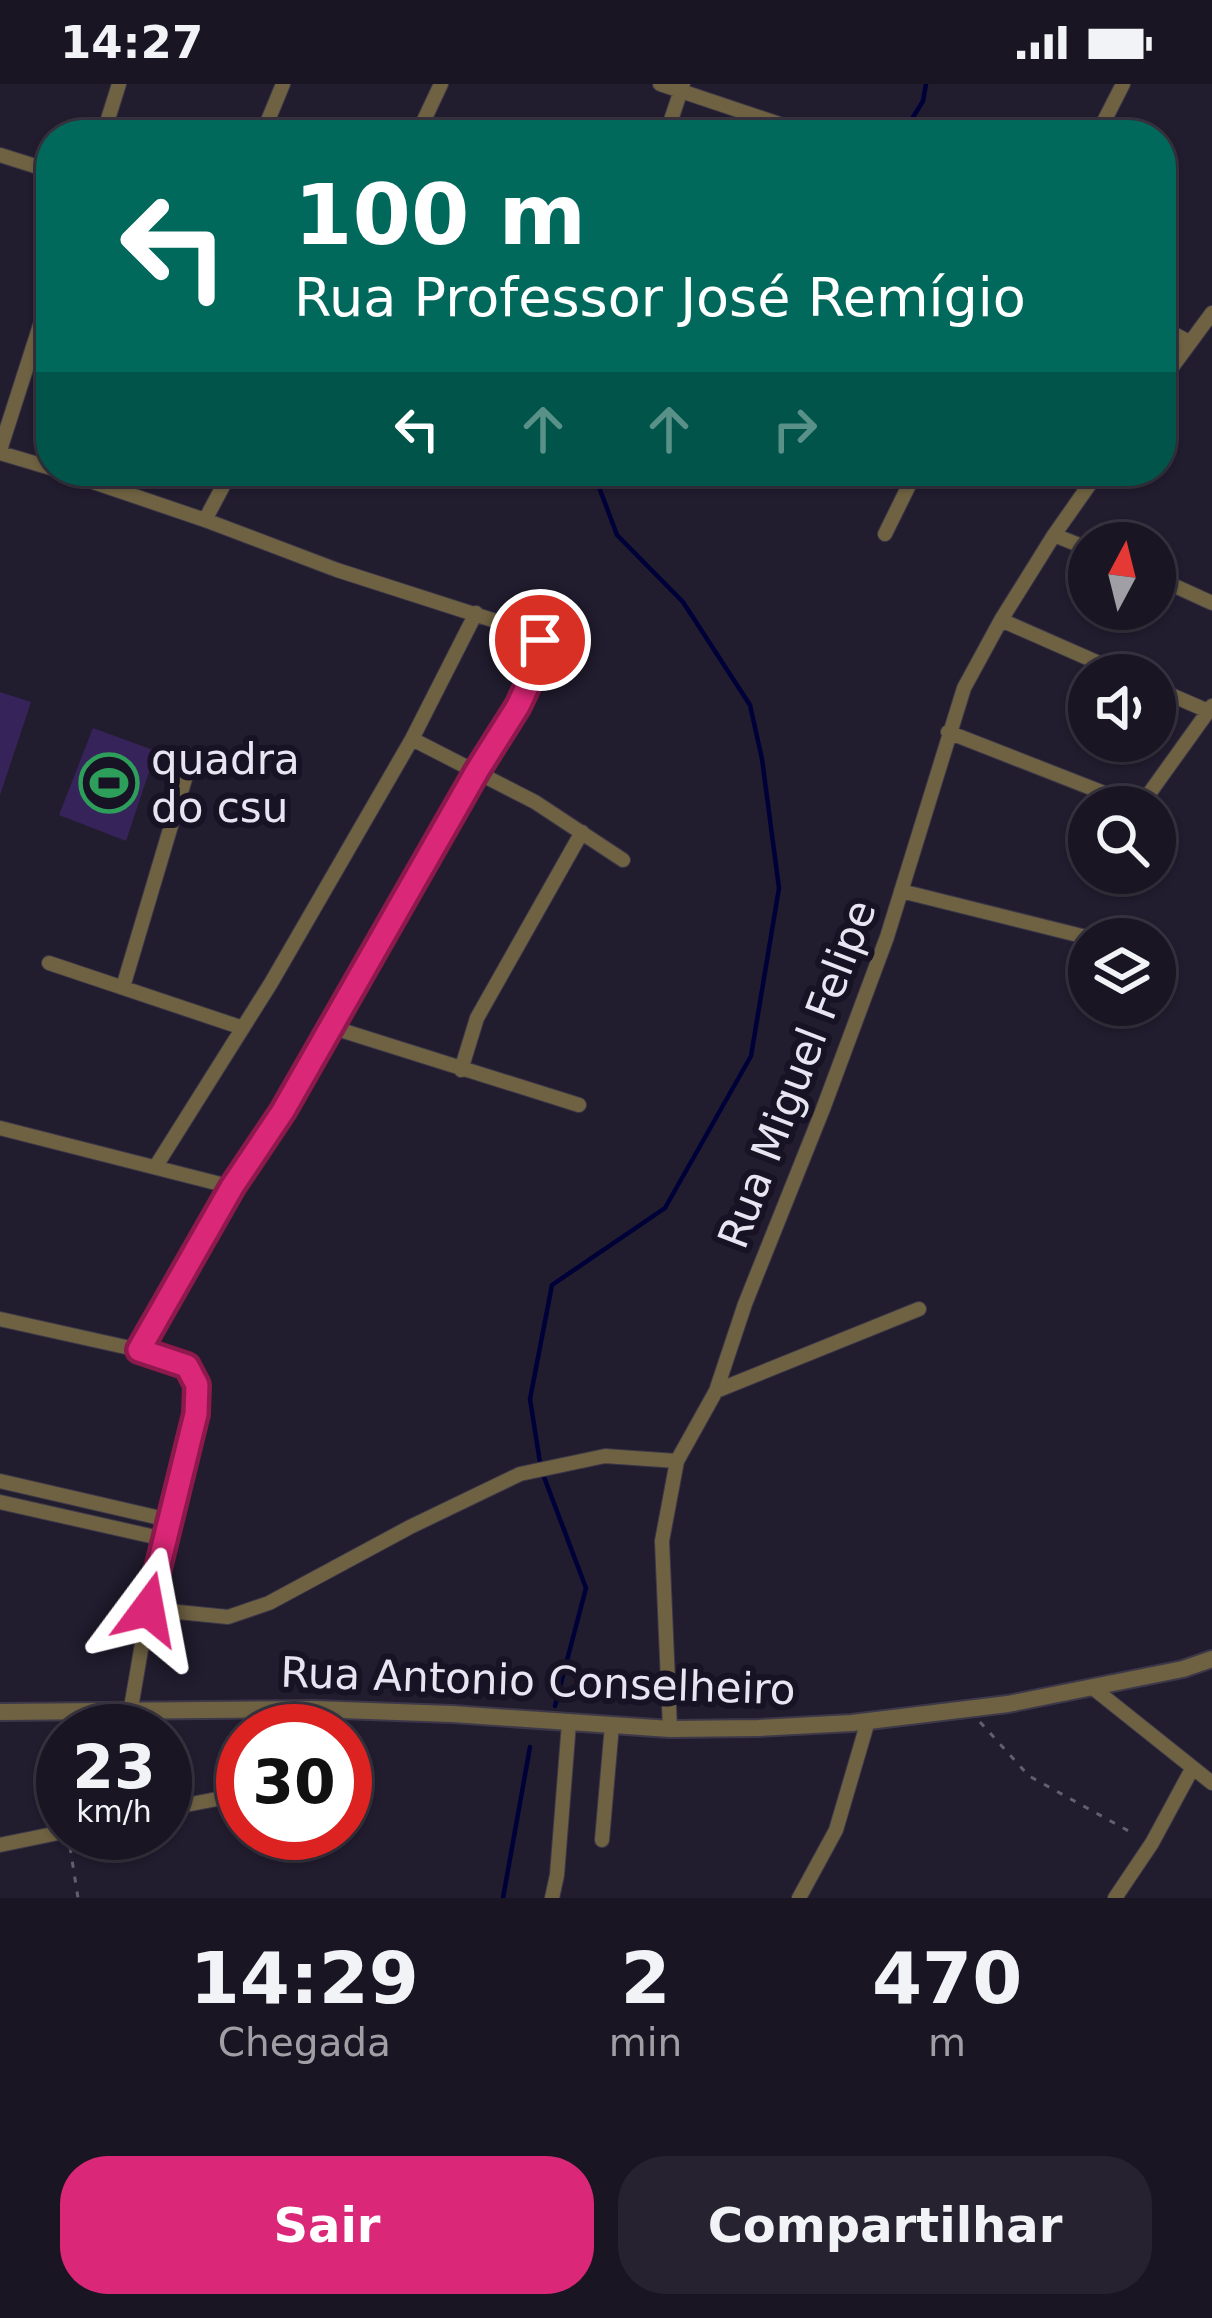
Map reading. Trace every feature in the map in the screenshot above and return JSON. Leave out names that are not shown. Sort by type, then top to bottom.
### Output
[{"type":"street","points":[[108,120],[119,84]]},
{"type":"street","points":[[268,120],[284,84]]},
{"type":"street","points":[[425,120],[441,84]]},
{"type":"street","points":[[660,84],[682,87],[771,120]]},
{"type":"street","points":[[1105,120],[1123,84]]},
{"type":"street","points":[[671,120],[682,87]]},
{"type":"street","points":[[0,155],[36,166]]},
{"type":"street","points":[[1176,360],[1212,313]]},
{"type":"street","points":[[1176,334],[1189,341]]},
{"type":"street","points":[[36,338],[0,451],[36,463]]},
{"type":"street","points":[[123,486],[337,570],[533,633],[541,645],[540,659],[518,706],[139,1350]]},
{"type":"street","points":[[205,520],[223,486]]},
{"type":"street","points":[[885,534],[909,486]]},
{"type":"street","name":"Rua Miguel Felipe","points":[[670,1729],[662,1541],[677,1461],[716,1391],[823,1109],[902,890],[964,688],[1001,620],[1088,486]]},
{"type":"street","points":[[1054,535],[1068,541]]},
{"type":"street","points":[[1176,587],[1212,603]]},
{"type":"street","points":[[156,1166],[412,740],[476,613]]},
{"type":"street","points":[[1001,620],[1078,654]]},
{"type":"street","points":[[948,732],[1136,802],[1146,798],[1210,708],[1176,696]]},
{"type":"street","points":[[412,740],[477,771],[623,860]]},
{"type":"street","points":[[123,987],[190,762]]},
{"type":"street","points":[[461,1070],[477,1018],[582,832]]},
{"type":"street","points":[[902,890],[1068,932]]},
{"type":"street","points":[[49,963],[243,1028]]},
{"type":"street","points":[[331,1027],[579,1105]]},
{"type":"street","points":[[0,1128],[232,1187]]},
{"type":"street","points":[[716,1391],[919,1309]]},
{"type":"street","points":[[0,1319],[139,1350],[187,1366],[197,1385],[196,1414],[148,1609],[131,1704]]},
{"type":"street","points":[[148,1609],[228,1616],[247,1611],[520,1474],[605,1456],[677,1461]]},
{"type":"street","points":[[0,1480],[169,1520]]},
{"type":"street","points":[[0,1502],[164,1539]]},
{"type":"street","name":"Rua Antonio Conselheiro","points":[[372,1712],[670,1729],[775,1727],[1008,1703],[1183,1669],[1212,1659]]},
{"type":"street","points":[[1093,1688],[1212,1784]]},
{"type":"street","name":"Rua Antonio Conselheiro","points":[[0,1712],[36,1715]]},
{"type":"street","points":[[800,1898],[836,1830],[868,1721]]},
{"type":"street","points":[[552,1898],[569,1723]]},
{"type":"street","points":[[602,1840],[612,1725]]},
{"type":"street","points":[[1115,1898],[1152,1844],[1192,1768]]},
{"type":"street","points":[[0,1845],[36,1838]]},
{"type":"path","points":[[968,1707],[1029,1776],[1152,1844]]},
{"type":"path","points":[[71,1860],[78,1898]]},
{"type":"shaded area","points":[[0,692],[31,702],[0,795]]},
{"type":"shaded area","name":"quadra do csu","points":[[93,728],[156,751],[126,841],[59,815]]},
{"type":"waterway","points":[[911,120],[923,101],[926,84]]},
{"type":"waterway","points":[[555,1706],[586,1588],[541,1469],[530,1399],[552,1285],[665,1208],[751,1056],[779,888],[750,705],[683,602],[617,535],[599,486]]},
{"type":"waterway","points":[[503,1898],[530,1747]]},
{"type":"place","name":"quadra do csu","points":[[109,783]]},
{"type":"route","points":[[148,1609],[188,1451],[197,1385],[187,1366],[139,1350],[518,706],[542,654],[540,640]]}]
